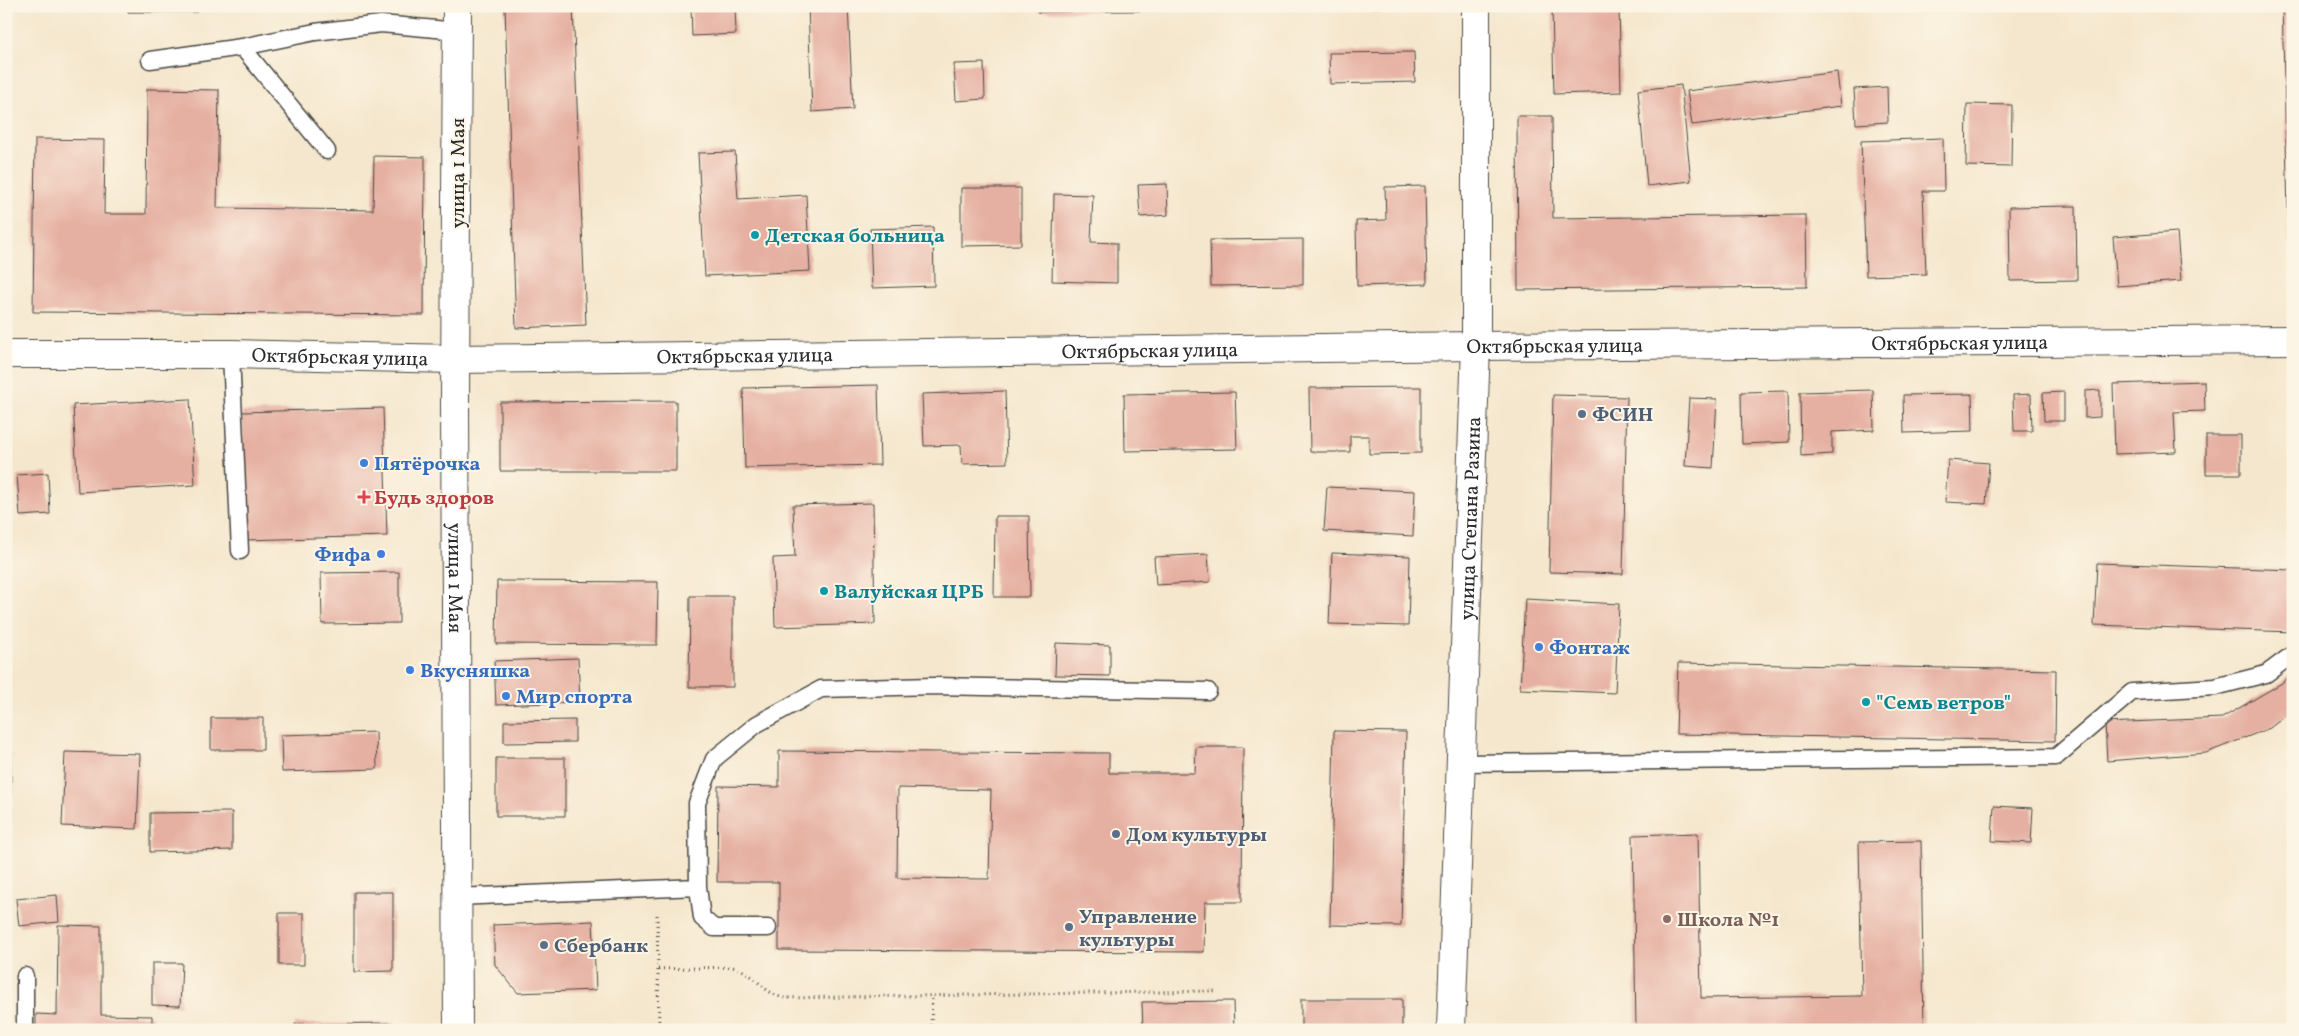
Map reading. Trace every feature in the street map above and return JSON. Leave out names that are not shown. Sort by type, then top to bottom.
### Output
[{"type":"street","name":"улица Степана Разина","points":[[1451,1030],[1476,346],[1476,6]]},
{"type":"street","name":"улица 1 Мая","points":[[458,18],[455,359],[458,1030]]},
{"type":"street","name":"Октябрьская улица","points":[[6,354],[231,354],[455,359],[1476,346],[2293,340]]},
{"type":"lane","points":[[150,60],[242,47],[315,32],[380,24],[458,18]]},
{"type":"lane","points":[[242,47],[326,151]]},
{"type":"lane","points":[[231,354],[240,551]]},
{"type":"lane","points":[[1462,763],[2056,757],[2132,692],[2215,687],[2266,674],[2293,654]]},
{"type":"lane","points":[[768,928],[714,928],[702,918],[698,887],[697,803],[714,759],[757,724],[821,689],[933,686],[1208,692]]},
{"type":"lane","points":[[456,897],[698,887]]},
{"type":"lane","points":[[24,976],[25,1030]]},
{"type":"path","points":[[656,889],[658,1030]]},
{"type":"path","points":[[658,969],[732,967],[744,969],[772,994],[783,998],[1215,991]]},
{"type":"path","points":[[931,1030],[932,995]]},
{"type":"building","points":[[128,6],[197,6],[197,12],[128,12]]},
{"type":"building","points":[[573,6],[586,325],[516,328],[505,8]]},
{"type":"building","points":[[691,6],[735,6],[736,34],[692,36]]},
{"type":"building","points":[[808,6],[848,6],[853,109],[812,112]]},
{"type":"building","points":[[1038,6],[1379,6],[1379,8],[1038,12]]},
{"type":"building","points":[[1552,6],[1619,6],[1621,92],[1554,94]]},
{"type":"building","points":[[2282,6],[2293,6],[2293,243],[2289,243]]},
{"type":"building","points":[[1414,52],[1415,82],[1330,84],[1329,53]]},
{"type":"building","points":[[984,63],[985,99],[956,101],[954,64]]},
{"type":"building","points":[[1837,72],[1841,106],[1692,125],[1687,91]]},
{"type":"building","points":[[1681,85],[1691,181],[1647,186],[1638,90]]},
{"type":"building","points":[[1887,87],[1888,122],[1856,124],[1854,89]]},
{"type":"building","points":[[147,89],[219,90],[217,208],[373,210],[374,156],[425,157],[424,315],[33,312],[35,139],[105,140],[104,214],[146,214]]},
{"type":"building","points":[[1967,104],[2012,105],[2011,167],[1966,166]]},
{"type":"building","points":[[1517,116],[1552,116],[1553,218],[1806,215],[1807,287],[1518,290]]},
{"type":"building","points":[[1943,138],[1944,191],[1923,191],[1926,274],[1866,276],[1861,141]]},
{"type":"building","name":"Детская больница","points":[[735,152],[738,199],[806,195],[810,271],[705,276],[698,153]]},
{"type":"building","points":[[1167,184],[1168,215],[1140,217],[1138,185]]},
{"type":"building","points":[[1425,186],[1427,284],[1357,286],[1356,221],[1386,220],[1385,187]]},
{"type":"building","points":[[961,188],[1021,188],[1021,245],[961,246]]},
{"type":"building","points":[[1054,194],[1093,195],[1091,242],[1117,243],[1117,283],[1052,281]]},
{"type":"building","points":[[2076,206],[2077,280],[2010,281],[2009,207]]},
{"type":"building","points":[[933,227],[934,286],[872,288],[870,229]]},
{"type":"building","points":[[2177,232],[2181,281],[2117,286],[2113,237]]},
{"type":"building","points":[[1303,239],[1303,285],[1211,286],[1210,240]]},
{"type":"building","points":[[2204,381],[2205,411],[2174,412],[2176,452],[2115,454],[2113,384]]},
{"type":"building","points":[[878,385],[880,465],[745,468],[743,388]]},
{"type":"building","points":[[1421,387],[1421,453],[1369,454],[1369,436],[1350,436],[1350,452],[1310,452],[1309,388]]},
{"type":"building","points":[[1873,390],[1874,430],[1832,432],[1832,454],[1801,456],[1800,392]]},
{"type":"building","points":[[2100,390],[2100,417],[2085,418],[2085,391]]},
{"type":"building","points":[[1005,391],[1007,463],[962,464],[961,445],[924,446],[922,394]]},
{"type":"building","points":[[1788,391],[1789,442],[1742,444],[1741,392]]},
{"type":"building","points":[[1235,392],[1237,449],[1125,451],[1124,394]]},
{"type":"building","points":[[2064,392],[2064,421],[2044,421],[2043,393]]},
{"type":"building","points":[[1972,394],[1973,431],[1904,433],[1903,395]]},
{"type":"building","points":[[2031,394],[2032,431],[2014,431],[2013,395]]},
{"type":"building","points":[[1553,395],[1627,397],[1623,574],[1549,572]]},
{"type":"building","points":[[1689,398],[1717,399],[1713,468],[1685,466]]},
{"type":"building","points":[[190,399],[195,485],[78,492],[73,405]]},
{"type":"building","points":[[676,401],[676,471],[500,471],[500,402]]},
{"type":"building","points":[[383,408],[387,536],[245,540],[242,412]]},
{"type":"building","points":[[2206,435],[2241,435],[2241,474],[2206,474]]},
{"type":"building","points":[[1948,460],[1989,463],[1986,504],[1945,502]]},
{"type":"building","points":[[48,473],[50,514],[20,516],[17,475]]},
{"type":"building","points":[[1327,487],[1415,491],[1413,536],[1324,531]]},
{"type":"building","name":"Валуйская ЦРБ","points":[[873,503],[875,624],[775,627],[773,558],[795,557],[793,505]]},
{"type":"building","points":[[995,516],[1029,516],[1030,597],[994,597]]},
{"type":"building","points":[[1332,553],[1410,556],[1408,626],[1329,624]]},
{"type":"building","points":[[1208,554],[1210,582],[1156,585],[1154,557]]},
{"type":"building","points":[[2097,563],[2293,570],[2293,632],[2094,625]]},
{"type":"building","points":[[399,572],[399,623],[322,624],[321,573]]},
{"type":"building","points":[[497,581],[658,582],[657,645],[496,644]]},
{"type":"building","points":[[690,596],[733,596],[733,687],[689,687]]},
{"type":"building","points":[[1525,599],[1619,604],[1615,693],[1520,689]]},
{"type":"building","points":[[1056,643],[1110,645],[1110,676],[1055,675]]},
{"type":"building","points":[[578,658],[580,702],[496,705],[494,661]]},
{"type":"building","name":"\"Семь ветров\"","points":[[1678,663],[2056,670],[2055,741],[1676,734]]},
{"type":"building","points":[[2293,671],[2293,710],[2270,728],[2206,753],[2107,761],[2105,723],[2222,718],[2282,683]]},
{"type":"building","points":[[211,718],[263,718],[263,750],[211,750]]},
{"type":"building","points":[[575,720],[575,742],[504,743],[504,721]]},
{"type":"building","points":[[1334,731],[1406,732],[1401,926],[1330,925]]},
{"type":"building","points":[[376,732],[377,769],[282,772],[281,735]]},
{"type":"building","name":"Дом культуры","points":[[1196,747],[1243,747],[1242,902],[1205,902],[1204,952],[779,950],[779,882],[717,882],[718,786],[779,787],[779,751],[1109,753],[1109,773],[1195,773]],"holes":[[[898,788],[991,790],[989,879],[897,878]]]},
{"type":"building","points":[[65,752],[140,754],[137,829],[62,826]]},
{"type":"building","points":[[6,753],[11,753],[11,842],[6,842]]},
{"type":"building","points":[[496,758],[565,758],[565,816],[496,816]]},
{"type":"building","points":[[1994,806],[2033,808],[2031,843],[1992,841]]},
{"type":"building","points":[[232,812],[232,850],[150,852],[150,813]]},
{"type":"building","name":"Школа №1","points":[[1698,833],[1701,998],[1862,996],[1859,842],[1921,841],[1924,1030],[1636,1030],[1633,835]]},
{"type":"building","points":[[354,892],[393,892],[393,971],[354,972]]},
{"type":"building","points":[[57,895],[59,922],[19,926],[16,899]]},
{"type":"building","points":[[279,913],[304,913],[304,965],[279,965]]},
{"type":"building","name":"Сбербанк","points":[[593,921],[596,990],[518,993],[495,965],[493,925]]},
{"type":"building","points":[[58,925],[101,926],[101,1015],[152,1016],[152,1030],[36,1030],[36,1014],[57,1015]]},
{"type":"building","points":[[152,963],[182,963],[180,1006],[152,1005]]},
{"type":"building","points":[[1301,999],[1402,999],[1402,1030],[1301,1030]]},
{"type":"building","points":[[1233,1001],[1234,1030],[1143,1030],[1142,1002]]},
{"type":"building","points":[[394,1023],[394,1030],[295,1030],[295,1024]]},
{"type":"place","name":"Детская больница","points":[[755,235]]},
{"type":"place","name":"ФСИН","points":[[1582,414]]},
{"type":"place","name":"Пятёрочка","points":[[364,463]]},
{"type":"place","name":"Будь здоров","points":[[364,497]]},
{"type":"place","name":"Фифа","points":[[381,554]]},
{"type":"place","name":"Валуйская ЦРБ","points":[[824,591]]},
{"type":"place","name":"Фонтаж","points":[[1539,647]]},
{"type":"place","name":"Вкусняшка","points":[[410,670]]},
{"type":"place","name":"Мир спорта","points":[[506,696]]},
{"type":"place","name":"\"Семь ветров\"","points":[[1866,702]]},
{"type":"place","name":"Дом культуры","points":[[1116,834]]},
{"type":"place","name":"Школа №1","points":[[1667,919]]},
{"type":"place","name":"Управление культуры","points":[[1069,927]]},
{"type":"place","name":"Сбербанк","points":[[544,945]]}]
